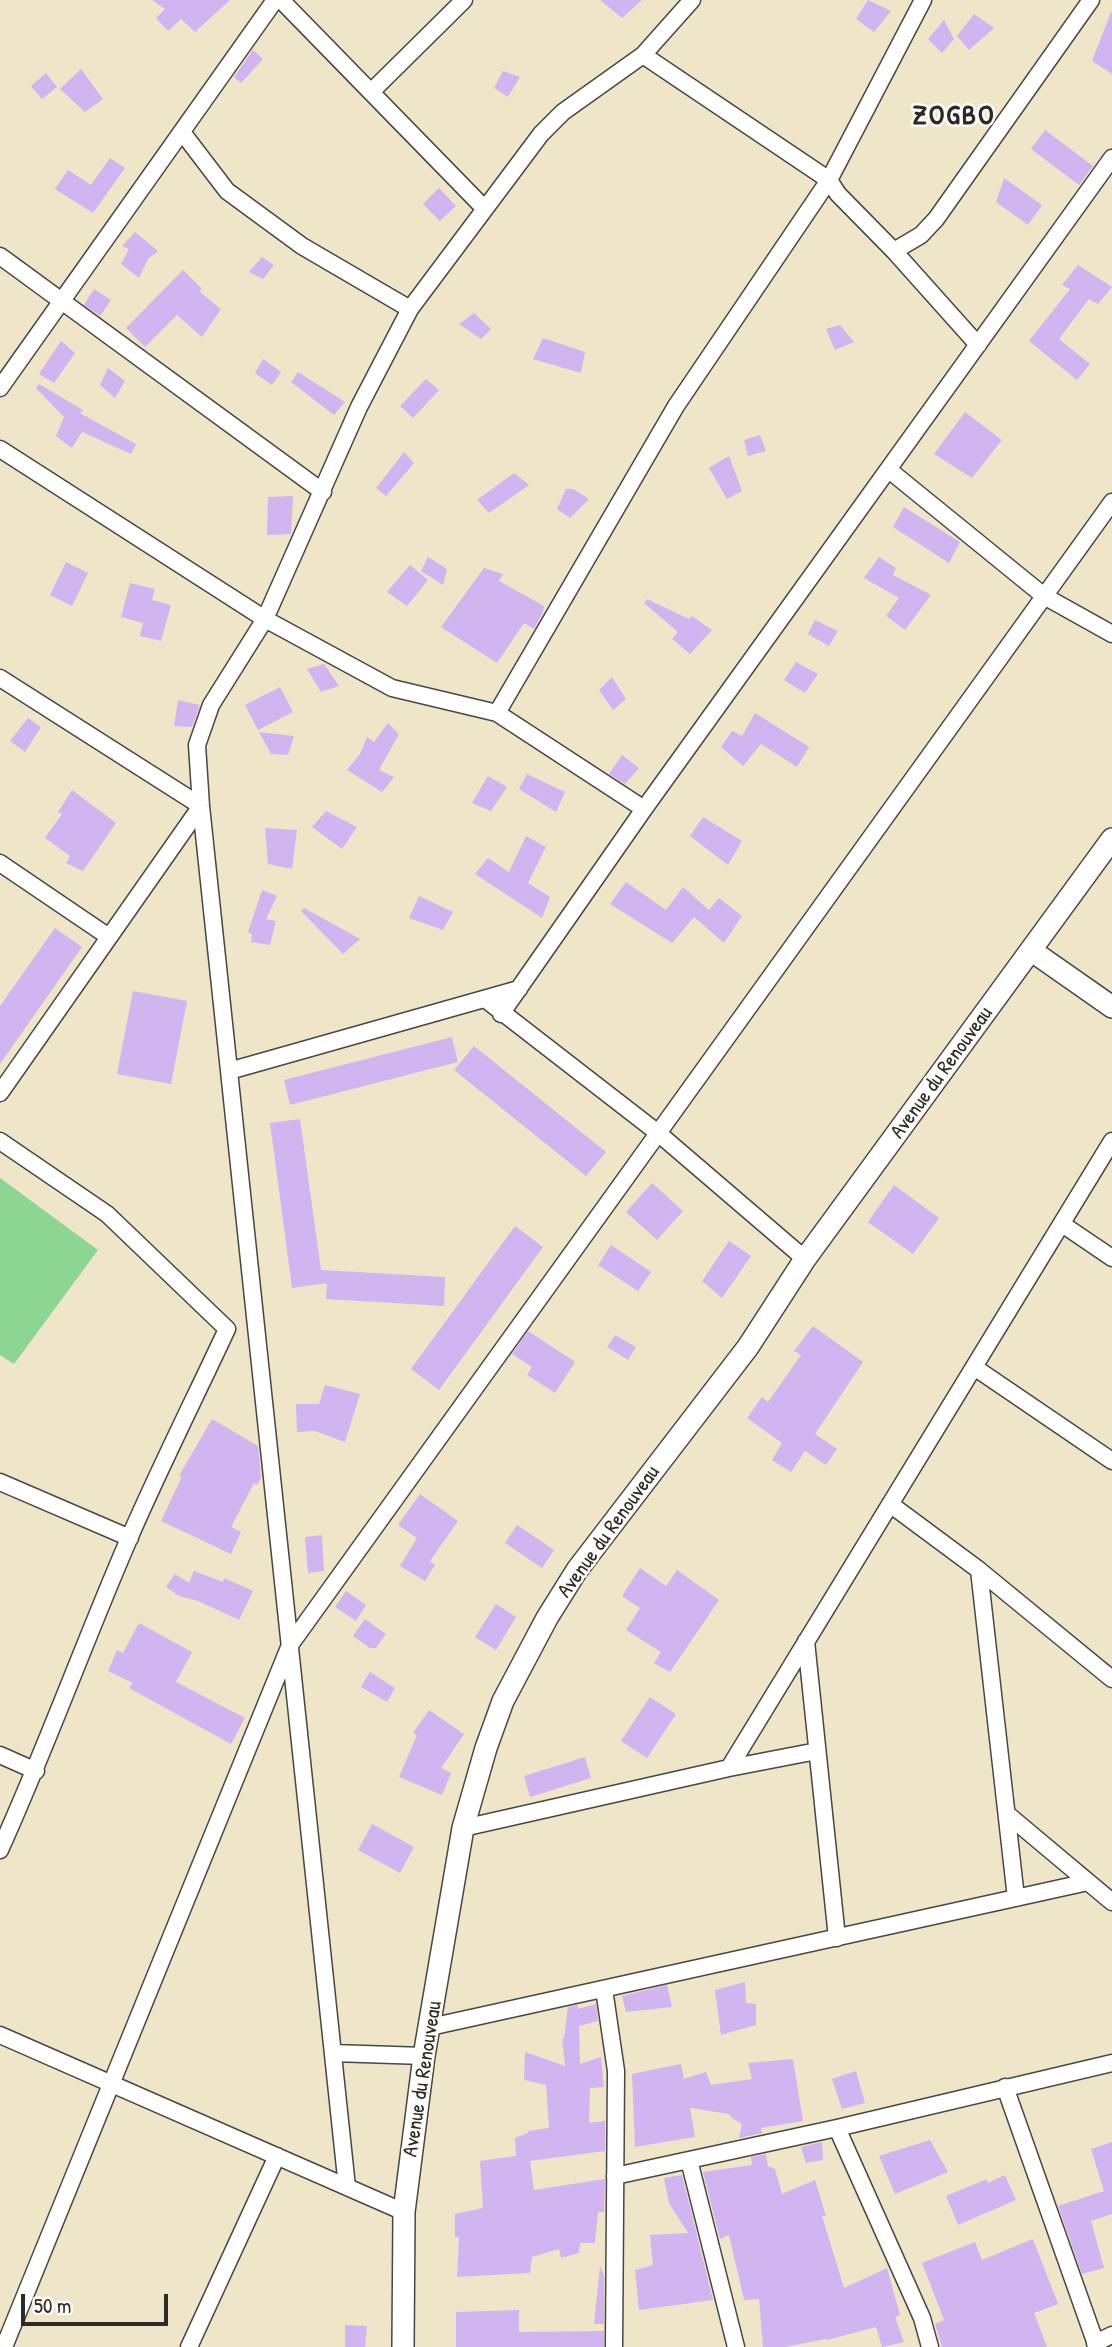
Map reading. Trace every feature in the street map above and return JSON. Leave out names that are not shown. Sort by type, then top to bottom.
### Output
[{"type":"main road","name":"Avenue du Renouveau","points":[[403,2347],[404,2211],[424,2056],[463,1828],[503,1701],[547,1618],[577,1570],[748,1347],[805,1259],[1112,839]]},
{"type":"main road","points":[[1032,951],[1112,1007]]},
{"type":"street","points":[[0,388],[275,0]]},
{"type":"street","points":[[281,0],[484,208]]},
{"type":"street","points":[[371,92],[464,0]]},
{"type":"street","points":[[347,2187],[201,806],[197,745],[211,705],[265,619],[359,407],[411,309],[541,134],[563,112],[643,55],[692,0]]},
{"type":"street","points":[[497,713],[676,406],[829,180],[923,0]]},
{"type":"street","points":[[894,251],[915,239],[936,219],[1091,0]]},
{"type":"street","points":[[643,55],[829,180],[838,194],[894,251],[978,345]]},
{"type":"street","points":[[181,132],[227,191],[302,246],[411,309]]},
{"type":"street","points":[[501,1014],[644,809],[978,345],[1109,170]]},
{"type":"street","points":[[0,256],[323,492]]},
{"type":"street","points":[[0,449],[265,619],[392,688],[497,713],[644,809]]},
{"type":"street","points":[[889,470],[1044,596],[1112,634]]},
{"type":"street","points":[[4,2347],[290,1645],[1112,502]]},
{"type":"street","points":[[0,678],[201,806]]},
{"type":"street","points":[[0,1093],[201,806]]},
{"type":"street","points":[[0,863],[109,937]]},
{"type":"street","points":[[229,1071],[519,989]]},
{"type":"street","points":[[485,999],[658,1133],[805,1259]]},
{"type":"street","points":[[0,1141],[107,1214],[227,1329],[130,1538],[82,1650],[36,1771],[0,1850]]},
{"type":"street","points":[[729,1768],[1112,1141]]},
{"type":"street","points":[[1062,1224],[1112,1258]]},
{"type":"street","points":[[974,1367],[1112,1461]]},
{"type":"street","points":[[0,1482],[130,1538]]},
{"type":"street","points":[[890,1504],[979,1570],[1112,1679]]},
{"type":"street","points":[[979,1570],[1016,1898]]},
{"type":"street","points":[[806,1641],[838,1938]]},
{"type":"street","points":[[463,1828],[817,1751]]},
{"type":"street","points":[[0,1755],[36,1771]]},
{"type":"street","points":[[1007,1814],[1112,1902]]},
{"type":"street","points":[[430,2027],[1088,1882]]},
{"type":"street","points":[[604,1989],[616,2071],[614,2347]]},
{"type":"street","points":[[0,2035],[404,2211]]},
{"type":"street","points":[[333,2053],[424,2056]]},
{"type":"street","points":[[615,2176],[837,2128],[1112,2063]]},
{"type":"street","points":[[1005,2087],[1096,2345],[1112,2335]]},
{"type":"street","points":[[837,2128],[922,2318],[930,2347]]},
{"type":"street","points":[[189,2347],[277,2156]]},
{"type":"street","points":[[689,2160],[736,2347]]},
{"type":"green space","points":[[0,1178],[98,1250],[14,1364],[0,1355]]},
{"type":"building","points":[[152,0],[230,0],[195,32],[181,19],[168,31],[156,18],[165,9]]},
{"type":"building","points":[[600,0],[642,0],[622,18]]},
{"type":"building","points":[[868,0],[891,11],[874,32],[856,19]]},
{"type":"building","points":[[1112,13],[1112,74],[1092,61]]},
{"type":"building","points":[[974,14],[994,28],[969,50],[957,36]]},
{"type":"building","points":[[944,20],[954,39],[942,53],[928,39]]},
{"type":"building","points":[[253,50],[263,59],[241,83],[234,77]]},
{"type":"building","points":[[81,69],[103,99],[85,112],[60,89]]},
{"type":"building","points":[[503,71],[520,77],[508,97],[494,88]]},
{"type":"building","points":[[46,73],[57,87],[42,99],[31,86]]},
{"type":"building","points":[[1045,130],[1093,166],[1079,185],[1031,149]]},
{"type":"building","points":[[110,158],[125,168],[93,213],[55,189],[68,170],[91,185]]},
{"type":"building","points":[[1004,178],[1042,205],[1028,225],[996,202]]},
{"type":"building","points":[[439,188],[456,206],[440,221],[423,204]]},
{"type":"building","points":[[135,232],[158,251],[148,259],[139,278],[121,264],[129,249],[122,246]]},
{"type":"building","points":[[262,257],[274,265],[263,279],[249,272]]},
{"type":"building","points":[[1078,265],[1112,287],[1098,304],[1089,299],[1059,339],[1090,364],[1077,380],[1029,341],[1070,289],[1062,285]]},
{"type":"building","points":[[183,270],[202,289],[199,291],[221,309],[202,337],[177,315],[145,347],[126,328]]},
{"type":"building","points":[[94,289],[111,300],[100,316],[84,305]]},
{"type":"building","points":[[474,313],[491,329],[481,339],[459,324]]},
{"type":"building","points":[[840,325],[854,342],[835,350],[826,329]]},
{"type":"building","points":[[543,338],[585,352],[581,373],[533,359]]},
{"type":"building","points":[[61,341],[75,353],[54,383],[39,374]]},
{"type":"building","points":[[263,359],[281,372],[272,385],[255,373]]},
{"type":"building","points":[[108,368],[125,381],[115,398],[100,385]]},
{"type":"building","points":[[298,372],[345,402],[334,415],[291,382]]},
{"type":"building","points":[[426,379],[439,390],[413,418],[400,406]]},
{"type":"building","points":[[39,384],[83,410],[80,413],[136,444],[131,454],[82,432],[72,448],[56,436],[64,417],[36,388]]},
{"type":"building","points":[[965,412],[1002,440],[972,478],[934,454]]},
{"type":"building","points":[[760,435],[766,451],[748,456],[744,440]]},
{"type":"building","points":[[404,452],[414,463],[386,496],[376,488]]},
{"type":"building","points":[[729,456],[742,491],[727,499],[709,468]]},
{"type":"building","points":[[514,473],[529,485],[489,513],[477,500]]},
{"type":"building","points":[[566,489],[573,489],[589,499],[570,518],[557,509]]},
{"type":"building","points":[[293,496],[291,534],[267,535],[268,497]]},
{"type":"building","points":[[904,507],[960,542],[949,563],[893,527]]},
{"type":"building","points":[[428,557],[447,569],[443,585],[421,571]]},
{"type":"building","points":[[879,557],[896,568],[893,575],[931,595],[905,630],[886,616],[899,598],[864,578]]},
{"type":"building","points":[[66,562],[88,573],[72,606],[50,595]]},
{"type":"building","points":[[410,565],[428,580],[407,606],[387,592]]},
{"type":"building","points":[[484,568],[503,574],[499,581],[544,606],[534,629],[524,623],[497,663],[441,627]]},
{"type":"building","points":[[130,583],[155,589],[152,600],[171,605],[161,641],[140,636],[143,623],[121,617]]},
{"type":"building","points":[[647,599],[689,619],[692,616],[712,630],[690,654],[672,639],[678,632],[644,603]]},
{"type":"building","points":[[815,620],[838,631],[829,646],[808,634]]},
{"type":"building","points":[[796,662],[818,674],[805,693],[784,680]]},
{"type":"building","points":[[324,664],[339,686],[321,692],[307,669]]},
{"type":"building","points":[[612,677],[626,699],[613,710],[599,690]]},
{"type":"building","points":[[280,687],[293,712],[258,730],[245,705]]},
{"type":"building","points":[[178,700],[200,705],[192,727],[174,726]]},
{"type":"building","points":[[755,713],[809,747],[797,767],[761,744],[743,766],[721,747],[732,731],[742,736]]},
{"type":"building","points":[[28,718],[41,727],[25,752],[10,741]]},
{"type":"building","points":[[388,723],[399,734],[379,770],[394,777],[382,792],[347,770],[360,754],[367,737],[374,742]]},
{"type":"building","points":[[259,732],[294,736],[288,755],[271,754]]},
{"type":"building","points":[[622,755],[639,768],[625,784],[609,774]]},
{"type":"building","points":[[527,774],[565,792],[556,812],[519,789]]},
{"type":"building","points":[[488,776],[507,787],[491,811],[472,803]]},
{"type":"building","points":[[72,790],[116,823],[83,871],[66,863],[70,856],[45,838],[62,814],[58,812]]},
{"type":"building","points":[[326,811],[357,827],[342,849],[312,827]]},
{"type":"building","points":[[703,817],[742,841],[728,865],[690,836]]},
{"type":"building","points":[[265,828],[297,830],[292,869],[268,864]]},
{"type":"building","points":[[526,836],[546,847],[528,883],[550,897],[542,918],[475,874],[488,858],[509,872]]},
{"type":"building","points":[[626,882],[666,910],[683,887],[709,910],[719,898],[742,916],[724,943],[694,917],[672,943],[610,904]]},
{"type":"building","points":[[262,890],[277,896],[266,919],[276,921],[270,945],[251,942],[252,934],[248,932]]},
{"type":"building","points":[[419,896],[453,912],[443,930],[409,918]]},
{"type":"building","points":[[304,908],[360,939],[343,954],[301,911]]},
{"type":"building","points":[[55,928],[82,947],[0,1064],[0,1006]]},
{"type":"building","points":[[133,991],[187,1001],[171,1084],[117,1074]]},
{"type":"building","points":[[452,1037],[458,1062],[290,1105],[284,1080]]},
{"type":"building","points":[[474,1046],[606,1152],[586,1176],[454,1070]]},
{"type":"building","points":[[300,1119],[321,1270],[445,1277],[444,1306],[326,1299],[327,1283],[292,1288],[270,1123]]},
{"type":"building","points":[[652,1183],[683,1211],[657,1240],[626,1212]]},
{"type":"building","points":[[894,1185],[939,1218],[913,1254],[868,1222]]},
{"type":"building","points":[[515,1226],[543,1247],[439,1390],[411,1369]]},
{"type":"building","points":[[729,1241],[751,1256],[722,1298],[702,1281]]},
{"type":"building","points":[[611,1245],[651,1272],[638,1291],[598,1265]]},
{"type":"building","points":[[813,1326],[863,1362],[815,1434],[837,1449],[826,1465],[805,1451],[791,1472],[772,1460],[782,1443],[747,1418],[762,1397],[768,1402],[801,1355],[794,1351]]},
{"type":"building","points":[[528,1331],[575,1362],[555,1393],[527,1375],[532,1367],[512,1354]]},
{"type":"building","points":[[615,1335],[636,1347],[628,1360],[607,1347]]},
{"type":"building","points":[[325,1385],[360,1394],[345,1442],[315,1431],[297,1432],[296,1404],[319,1404]]},
{"type":"building","points":[[212,1419],[258,1446],[261,1478],[257,1485],[254,1483],[231,1527],[241,1532],[231,1554],[161,1521],[182,1477],[179,1476]]},
{"type":"building","points":[[420,1494],[458,1521],[430,1561],[435,1565],[425,1581],[400,1566],[417,1538],[398,1525]]},
{"type":"building","points":[[517,1525],[554,1550],[542,1568],[505,1543]]},
{"type":"building","points":[[322,1535],[324,1571],[308,1573],[305,1537]]},
{"type":"building","points":[[640,1568],[666,1586],[677,1570],[719,1600],[670,1672],[654,1663],[661,1652],[626,1630],[640,1608],[622,1596]]},
{"type":"building","points":[[194,1571],[223,1582],[224,1578],[253,1591],[239,1620],[198,1601],[179,1596],[166,1587],[175,1574],[189,1583]]},
{"type":"building","points":[[346,1591],[366,1605],[356,1621],[335,1607]]},
{"type":"building","points":[[496,1604],[516,1617],[496,1650],[475,1637]]},
{"type":"building","points":[[365,1619],[386,1634],[376,1648],[370,1648],[353,1636]]},
{"type":"building","points":[[139,1623],[192,1652],[176,1682],[245,1718],[231,1744],[129,1688],[133,1683],[108,1671],[117,1650],[123,1653]]},
{"type":"building","points":[[370,1672],[395,1688],[387,1702],[361,1687]]},
{"type":"building","points":[[650,1697],[676,1714],[647,1758],[621,1741]]},
{"type":"building","points":[[429,1710],[464,1734],[441,1768],[451,1773],[442,1795],[399,1777],[417,1735],[413,1733]]},
{"type":"building","points":[[585,1757],[591,1778],[530,1797],[524,1776]]},
{"type":"building","points":[[372,1824],[414,1847],[400,1873],[358,1850]]},
{"type":"building","points":[[745,1982],[746,2003],[756,2004],[756,2025],[721,2035],[715,1990]]},
{"type":"building","points":[[667,1985],[672,2007],[626,2012],[622,1996]]},
{"type":"building","points":[[596,2004],[598,2021],[579,2026],[580,2064],[601,2057],[604,2087],[590,2088],[589,2123],[605,2121],[605,2151],[530,2161],[534,2190],[605,2179],[604,2212],[598,2212],[595,2243],[580,2243],[579,2253],[561,2258],[559,2249],[532,2257],[530,2273],[457,2277],[459,2237],[455,2237],[455,2214],[483,2208],[480,2161],[516,2156],[515,2138],[528,2131],[549,2128],[546,2085],[524,2080],[525,2052],[565,2066],[562,2039],[568,2007],[578,2005],[578,2009]]},
{"type":"building","points":[[793,2059],[803,2121],[761,2128],[762,2133],[739,2138],[742,2124],[729,2114],[690,2108],[695,2137],[635,2147],[632,2074],[681,2064],[684,2079],[706,2072],[711,2085],[752,2079],[748,2063]]},
{"type":"building","points":[[856,2071],[865,2103],[842,2109],[832,2079]]},
{"type":"building","points":[[930,2140],[948,2172],[895,2194],[879,2156]]},
{"type":"building","points":[[822,2142],[823,2160],[806,2163],[801,2147]]},
{"type":"building","points":[[1112,2142],[1112,2214],[1091,2221],[1104,2268],[1082,2274],[1058,2206],[1104,2191],[1091,2149]]},
{"type":"building","points":[[766,2154],[768,2166],[775,2169],[782,2194],[815,2180],[826,2216],[822,2216],[844,2288],[887,2268],[900,2315],[895,2317],[904,2342],[882,2347],[876,2327],[827,2340],[785,2347],[763,2347],[759,2299],[744,2300],[729,2235],[720,2239],[703,2172],[752,2165],[751,2157]]},
{"type":"building","points":[[682,2175],[713,2300],[639,2310],[635,2270],[653,2265],[650,2235],[688,2233],[669,2203],[664,2178]]},
{"type":"building","points":[[1005,2175],[1016,2200],[958,2225],[946,2196],[987,2179],[988,2183]]},
{"type":"building","points":[[1033,2239],[1058,2304],[1034,2313],[1047,2347],[942,2347],[935,2324],[944,2320],[922,2263],[975,2242],[982,2260]]},
{"type":"building","points":[[600,2266],[604,2276],[604,2324],[594,2324]]},
{"type":"building","points":[[519,2310],[519,2332],[604,2331],[604,2347],[456,2347],[456,2312]]},
{"type":"building","points":[[345,2325],[367,2326],[365,2347],[345,2347]]},
{"type":"district","name":"ZOGBO","points":[[954,117]]}]
